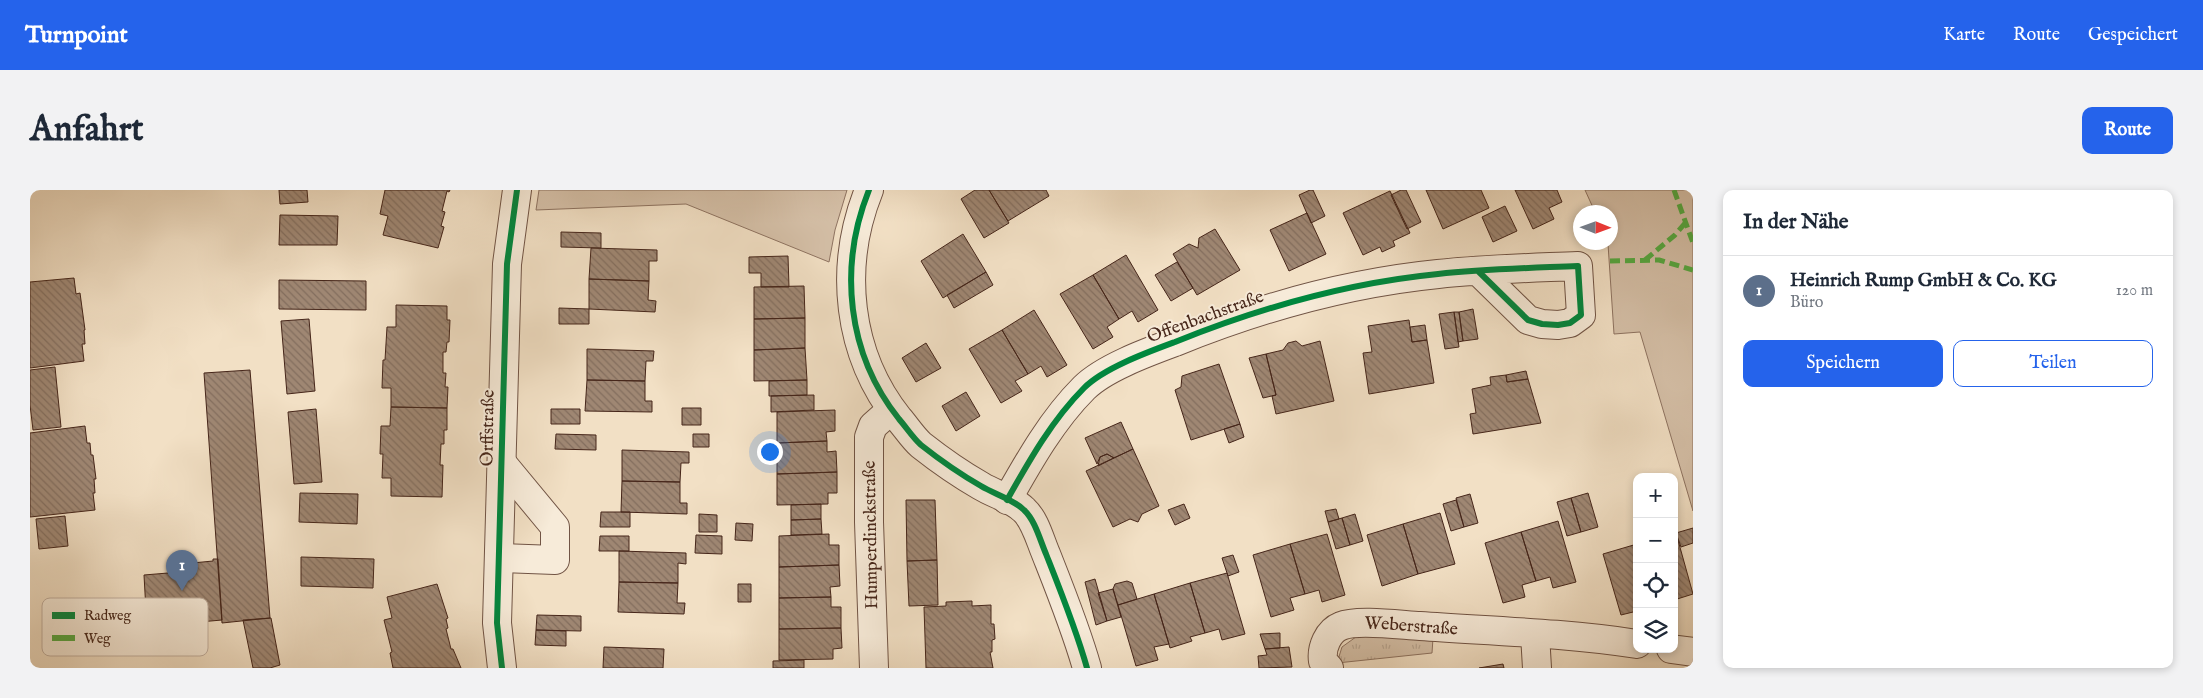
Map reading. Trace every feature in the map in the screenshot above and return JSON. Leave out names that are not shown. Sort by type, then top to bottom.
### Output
[{"type":"street","name":"Orffstraße","points":[[502,668],[497,623],[507,264],[517,190]]},
{"type":"street","points":[[869,190],[860,215],[851,264],[851,293],[859,344],[869,370],[890,410],[919,443],[950,466],[1024,510],[1038,535],[1070,612],[1087,668]]},
{"type":"street","name":"Offenbachstraße","points":[[1007,500],[1034,454],[1085,387],[1116,367],[1148,352],[1234,318],[1304,298],[1381,282],[1438,274],[1478,271]]},
{"type":"street","name":"Humperdinckstraße","points":[[874,668],[869,437],[873,426],[890,410]]},
{"type":"street","name":"Orffstraße","points":[[499,558],[555,560],[556,527],[502,463]]},
{"type":"street","name":"Weberstraße","points":[[1329,668],[1323,661],[1323,649],[1332,632],[1343,625],[1373,623],[1535,634],[1633,644]]},
{"type":"street","points":[[1535,634],[1537,668]]},
{"type":"street","points":[[1678,650],[1693,652]]},
{"type":"green space","points":[[539,190],[847,190],[835,230],[829,262],[686,204],[536,210]]},
{"type":"green space","points":[[1585,190],[1693,190],[1693,511],[1640,332],[1614,334],[1608,250],[1618,250],[1618,205],[1592,205]]},
{"type":"green space","points":[[1360,634],[1433,638],[1432,653],[1337,663],[1342,647]]},
{"type":"building","points":[[279,190],[307,190],[308,202],[280,204]]},
{"type":"building","points":[[385,190],[450,190],[449,192],[447,191],[442,211],[445,212],[441,226],[444,227],[438,248],[383,235],[388,216],[380,214]]},
{"type":"building","points":[[975,190],[989,190],[1009,223],[984,238],[961,199]]},
{"type":"building","points":[[989,190],[1046,190],[1049,196],[1008,221]]},
{"type":"building","points":[[1313,190],[1325,216],[1311,223],[1299,195]]},
{"type":"building","points":[[1401,190],[1406,190],[1421,222],[1407,229],[1391,195]]},
{"type":"building","points":[[1426,190],[1481,190],[1489,208],[1443,229]]},
{"type":"building","points":[[1515,190],[1557,190],[1562,202],[1549,208],[1554,219],[1533,229]]},
{"type":"building","points":[[1390,191],[1410,233],[1393,241],[1395,246],[1382,252],[1380,247],[1363,255],[1343,213]]},
{"type":"building","points":[[1505,206],[1517,231],[1493,242],[1482,217]]},
{"type":"building","points":[[1307,213],[1326,254],[1289,271],[1270,230]]},
{"type":"building","points":[[280,215],[338,216],[337,245],[279,245]]},
{"type":"building","points":[[1215,229],[1240,270],[1197,295],[1173,254],[1189,244],[1198,248],[1199,238]]},
{"type":"building","points":[[561,232],[601,233],[601,248],[561,247]]},
{"type":"building","points":[[963,234],[986,272],[943,298],[921,261]]},
{"type":"building","points":[[591,248],[657,250],[657,261],[649,261],[649,281],[589,279]]},
{"type":"building","points":[[1126,255],[1158,310],[1138,322],[1132,311],[1119,319],[1093,275]]},
{"type":"building","points":[[788,256],[789,287],[761,287],[761,273],[749,273],[749,257]]},
{"type":"building","points":[[1177,262],[1193,288],[1171,301],[1155,275]]},
{"type":"building","points":[[986,272],[993,285],[954,308],[947,295]]},
{"type":"building","points":[[1093,275],[1119,319],[1107,327],[1113,337],[1093,349],[1060,294]]},
{"type":"building","points":[[74,278],[76,294],[80,293],[85,330],[85,344],[82,344],[84,361],[30,368],[30,282]]},
{"type":"building","points":[[589,279],[649,281],[648,300],[656,301],[655,312],[589,309]]},
{"type":"building","points":[[279,280],[366,281],[366,310],[279,309]]},
{"type":"building","points":[[804,286],[805,318],[754,319],[754,287]]},
{"type":"building","points":[[396,305],[447,306],[447,320],[450,320],[449,342],[447,342],[446,352],[443,352],[443,373],[446,373],[445,387],[448,387],[447,408],[391,407],[391,388],[382,388],[383,360],[385,360],[387,327],[396,327]]},
{"type":"building","points":[[559,308],[589,309],[589,324],[559,324]]},
{"type":"building","points":[[1473,309],[1478,339],[1463,341],[1459,312]]},
{"type":"building","points":[[1034,310],[1067,365],[1047,377],[1041,366],[1028,374],[1002,330]]},
{"type":"building","points":[[1454,312],[1459,347],[1445,349],[1439,314]]},
{"type":"building","points":[[1454,312],[1459,312],[1463,341],[1458,342]]},
{"type":"building","points":[[805,318],[805,348],[754,350],[754,319]]},
{"type":"building","points":[[309,319],[315,391],[287,394],[281,321]]},
{"type":"building","points":[[1409,320],[1412,342],[1427,340],[1434,383],[1369,394],[1363,353],[1372,352],[1368,326]]},
{"type":"building","points":[[1425,325],[1427,340],[1412,342],[1410,327]]},
{"type":"building","points":[[1002,330],[1028,374],[1015,381],[1022,391],[1001,403],[969,349]]},
{"type":"building","points":[[1296,341],[1302,346],[1320,341],[1334,401],[1276,414],[1272,396],[1276,395],[1266,354],[1283,350],[1288,343]]},
{"type":"building","points":[[926,343],[941,368],[916,382],[902,358]]},
{"type":"building","points":[[805,348],[807,380],[754,381],[754,350]]},
{"type":"building","points":[[587,349],[654,351],[653,361],[646,361],[645,381],[587,380]]},
{"type":"building","points":[[1266,354],[1276,395],[1263,398],[1249,358]]},
{"type":"building","points":[[1219,364],[1240,424],[1191,440],[1175,390],[1181,387],[1182,376]]},
{"type":"building","points":[[55,367],[61,427],[33,430],[30,405],[30,370]]},
{"type":"building","points":[[250,370],[270,618],[222,623],[204,373]]},
{"type":"building","points":[[1526,371],[1528,379],[1507,382],[1506,375]]},
{"type":"building","points":[[1506,375],[1507,382],[1528,379],[1541,423],[1473,434],[1470,414],[1476,413],[1472,389],[1491,385],[1490,377]]},
{"type":"building","points":[[587,380],[645,381],[645,401],[652,401],[652,412],[585,411]]},
{"type":"building","points":[[807,380],[807,395],[769,396],[769,381]]},
{"type":"building","points":[[966,392],[980,416],[956,431],[942,406]]},
{"type":"building","points":[[814,395],[814,410],[771,412],[771,396]]},
{"type":"building","points":[[391,407],[447,408],[447,430],[444,430],[444,444],[441,444],[440,465],[443,465],[442,497],[391,496],[391,478],[382,478],[383,454],[380,454],[381,426],[390,426]]},
{"type":"building","points":[[682,408],[701,408],[701,425],[682,425]]},
{"type":"building","points":[[316,409],[322,482],[294,484],[288,412]]},
{"type":"building","points":[[551,409],[580,409],[580,424],[551,424]]},
{"type":"building","points":[[835,410],[835,431],[826,432],[827,441],[777,443],[777,412]]},
{"type":"building","points":[[1121,422],[1133,449],[1114,458],[1107,454],[1100,457],[1097,464],[1085,438]]},
{"type":"building","points":[[1240,424],[1244,437],[1229,443],[1224,429]]},
{"type":"building","points":[[85,426],[87,443],[90,443],[91,455],[93,455],[96,479],[94,479],[95,493],[93,493],[95,510],[30,517],[30,433]]},
{"type":"building","points":[[556,434],[596,435],[596,450],[555,449]]},
{"type":"building","points":[[693,434],[709,434],[709,447],[693,447]]},
{"type":"building","points":[[827,441],[827,452],[836,451],[837,472],[777,474],[777,443]]},
{"type":"building","points":[[1133,449],[1159,506],[1142,514],[1138,522],[1130,519],[1113,527],[1086,471]]},
{"type":"building","points":[[622,450],[689,452],[689,463],[681,463],[680,482],[622,481]]},
{"type":"building","points":[[1107,454],[1114,458],[1098,466],[1100,457]]},
{"type":"building","points":[[837,472],[837,493],[828,493],[828,504],[777,505],[777,474]]},
{"type":"building","points":[[622,481],[680,482],[680,503],[687,503],[687,514],[621,512]]},
{"type":"building","points":[[300,493],[358,494],[357,524],[299,522]]},
{"type":"building","points":[[1588,493],[1598,527],[1581,532],[1571,498]]},
{"type":"building","points":[[1470,494],[1478,523],[1464,527],[1456,498]]},
{"type":"building","points":[[1571,498],[1581,532],[1567,536],[1557,502]]},
{"type":"building","points":[[906,500],[935,500],[937,560],[907,561]]},
{"type":"building","points":[[1456,500],[1464,527],[1451,531],[1443,504]]},
{"type":"building","points":[[821,504],[821,519],[791,520],[791,505]]},
{"type":"building","points":[[1184,504],[1190,518],[1175,525],[1168,510]]},
{"type":"building","points":[[1336,509],[1339,519],[1328,522],[1325,511]]},
{"type":"building","points":[[601,512],[630,512],[630,527],[600,527]]},
{"type":"building","points":[[1440,513],[1455,564],[1418,574],[1403,524]]},
{"type":"building","points":[[699,514],[717,515],[717,532],[699,532]]},
{"type":"building","points":[[1355,514],[1363,541],[1350,545],[1342,518]]},
{"type":"building","points":[[65,516],[68,546],[39,549],[36,519]]},
{"type":"building","points":[[1342,518],[1350,545],[1336,549],[1328,522]]},
{"type":"building","points":[[821,519],[822,534],[791,535],[791,520]]},
{"type":"building","points":[[1558,521],[1576,582],[1553,588],[1550,577],[1536,581],[1521,532]]},
{"type":"building","points":[[736,523],[753,524],[752,541],[735,540]]},
{"type":"building","points":[[1403,524],[1418,574],[1382,586],[1367,535]]},
{"type":"building","points":[[1693,528],[1693,543],[1681,547],[1678,532]]},
{"type":"building","points":[[1521,532],[1536,581],[1522,585],[1525,597],[1503,603],[1485,543]]},
{"type":"building","points":[[829,534],[829,545],[839,545],[839,565],[779,567],[779,536]]},
{"type":"building","points":[[1327,534],[1345,595],[1322,602],[1319,590],[1305,594],[1290,544]]},
{"type":"building","points":[[696,535],[722,536],[722,554],[695,553]]},
{"type":"building","points":[[600,536],[629,536],[629,551],[599,551]]},
{"type":"building","points":[[1678,540],[1693,594],[1678,599]]},
{"type":"building","points":[[1290,544],[1305,594],[1290,598],[1294,610],[1271,617],[1253,555]]},
{"type":"building","points":[[1633,545],[1633,612],[1621,615],[1603,554]]},
{"type":"building","points":[[619,551],[686,553],[686,564],[678,563],[678,583],[619,582]]},
{"type":"building","points":[[1233,555],[1239,572],[1228,576],[1222,558]]},
{"type":"building","points":[[301,557],[374,559],[373,588],[301,586]]},
{"type":"building","points":[[213,559],[218,559],[222,620],[208,621],[208,598],[145,598],[144,575],[180,572],[182,564],[213,561]]},
{"type":"building","points":[[937,560],[938,605],[909,606],[907,561]]},
{"type":"building","points":[[839,565],[840,586],[830,587],[831,597],[779,598],[779,567]]},
{"type":"building","points":[[1227,573],[1245,634],[1222,640],[1219,629],[1205,633],[1190,583]]},
{"type":"building","points":[[1095,579],[1107,621],[1096,625],[1085,582]]},
{"type":"building","points":[[1127,581],[1132,583],[1137,599],[1118,605],[1113,589],[1115,584]]},
{"type":"building","points":[[619,582],[678,583],[677,603],[685,603],[684,614],[618,612]]},
{"type":"building","points":[[1190,583],[1205,633],[1190,637],[1192,641],[1170,648],[1154,594]]},
{"type":"building","points":[[437,584],[448,618],[446,619],[448,628],[446,629],[451,649],[453,649],[461,668],[393,668],[390,653],[392,652],[384,620],[392,618],[387,597]]},
{"type":"building","points":[[738,584],[751,584],[751,602],[738,602]]},
{"type":"building","points":[[1113,589],[1121,617],[1107,621],[1098,593]]},
{"type":"building","points":[[1154,594],[1169,644],[1154,647],[1158,660],[1136,666],[1118,605]]},
{"type":"building","points":[[831,597],[831,607],[841,607],[841,628],[779,629],[779,598]]},
{"type":"building","points":[[972,601],[972,606],[991,605],[991,624],[994,624],[995,639],[992,640],[992,652],[990,652],[993,668],[926,668],[924,607],[946,606],[946,602]]},
{"type":"building","points":[[537,615],[581,616],[581,631],[536,630]]},
{"type":"building","points":[[271,618],[280,665],[270,668],[253,668],[243,620]]},
{"type":"building","points":[[841,628],[842,648],[833,649],[833,659],[779,660],[779,629]]},
{"type":"building","points":[[536,630],[566,631],[566,646],[535,645]]},
{"type":"building","points":[[1280,633],[1280,648],[1265,649],[1260,634]]},
{"type":"building","points":[[604,647],[664,649],[663,668],[603,668]]},
{"type":"building","points":[[1289,647],[1292,667],[1259,668],[1258,656],[1267,655],[1265,649]]},
{"type":"building","points":[[804,660],[804,668],[773,668],[773,661]]},
{"type":"building","points":[[1503,664],[1504,668],[1479,668]]},
{"type":"marked path","points":[[1674,190],[1693,243]]},
{"type":"marked path","points":[[1645,260],[1675,235],[1686,222]]},
{"type":"marked path","points":[[1610,261],[1659,260],[1693,270]]},
{"type":"cycle path","points":[[502,668],[497,623],[507,264],[517,190]]},
{"type":"cycle path","points":[[869,190],[859,219],[853,249],[851,279],[853,309],[858,338],[868,367],[882,394],[899,419],[921,445],[958,472],[1020,506],[1028,514],[1037,530],[1063,596],[1087,668]]},
{"type":"cycle path","points":[[1007,500],[1051,427],[1084,388],[1114,367],[1239,318],[1304,299],[1404,278],[1473,271],[1578,266],[1581,315],[1570,323],[1558,325],[1542,324],[1528,320],[1478,271]]},
{"type":"place","name":"Heinrich Rump GmbH & Co. KG","points":[[182,591]]}]
